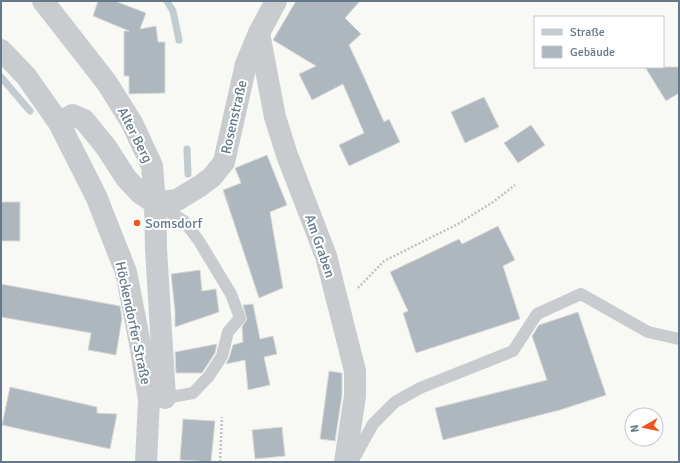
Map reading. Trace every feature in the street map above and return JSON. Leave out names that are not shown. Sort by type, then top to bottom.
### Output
[{"type":"street","name":"Alter Berg","points":[[43,1],[107,83],[132,123],[152,166],[156,248],[157,399]]},
{"type":"street","name":"Rosenstraße","points":[[155,203],[177,200],[212,177],[224,162],[246,64],[259,33],[276,1]]},
{"type":"street","name":"Am Graben","points":[[259,33],[275,117],[287,155],[326,256],[356,371],[355,396],[345,462]]},
{"type":"street","name":"Höckendorfer Straße","points":[[1,50],[26,76],[60,123],[96,196],[126,272],[141,349],[157,399],[146,462]]},
{"type":"street","points":[[60,123],[72,115],[84,120],[106,147],[126,178],[140,193],[155,203]]},
{"type":"lane","points":[[155,203],[184,221],[199,241],[231,294],[240,318],[228,332],[222,356],[209,376],[193,392],[157,399]]},
{"type":"lane","points":[[352,462],[372,424],[395,402],[420,388],[513,351],[537,314],[581,294],[648,332],[679,339]]},
{"type":"path","points":[[340,314],[354,292],[384,261],[458,224],[493,202],[515,185]]},
{"type":"path","points":[[220,462],[222,417]]},
{"type":"building","points":[[98,1],[115,1],[146,13],[140,29],[156,26],[158,42],[165,42],[165,93],[129,94],[129,76],[124,76],[124,31],[129,31],[93,16]]},
{"type":"building","points":[[296,1],[360,1],[345,18],[361,34],[349,45],[384,122],[389,119],[400,142],[349,166],[339,145],[364,133],[343,84],[312,100],[299,74],[316,66],[273,40]]},
{"type":"building","points":[[679,67],[679,93],[666,101],[646,68]]},
{"type":"building","points":[[484,97],[499,127],[465,143],[451,112]]},
{"type":"building","points":[[531,125],[545,145],[518,163],[504,143]]},
{"type":"building","points":[[267,155],[287,205],[270,212],[283,288],[259,298],[223,190],[241,183],[235,168]]},
{"type":"building","points":[[1,202],[20,202],[20,241],[1,241]]},
{"type":"building","points":[[498,226],[515,260],[503,266],[520,319],[416,353],[403,313],[408,311],[390,272],[459,239],[462,244]]},
{"type":"building","points":[[200,270],[202,291],[216,289],[219,312],[175,327],[175,311],[171,274]]},
{"type":"building","points":[[1,284],[120,306],[122,318],[116,355],[88,350],[91,333],[1,317]]},
{"type":"building","points":[[253,304],[260,339],[273,336],[277,354],[264,357],[270,385],[248,390],[245,360],[226,364],[233,345],[243,342],[242,327],[247,319],[243,305]]},
{"type":"building","points":[[578,312],[606,395],[560,410],[443,440],[435,408],[547,380],[532,336],[539,325]]},
{"type":"building","points":[[217,344],[215,353],[202,373],[176,373],[175,352]]},
{"type":"building","points":[[329,371],[342,373],[342,395],[335,441],[320,439]]},
{"type":"building","points":[[10,387],[97,407],[97,413],[117,414],[110,449],[2,425]]},
{"type":"building","points":[[183,419],[215,421],[211,462],[180,460]]},
{"type":"building","points":[[282,427],[285,456],[255,459],[252,430]]},
{"type":"waterway","points":[[167,1],[173,11],[179,40]]},
{"type":"waterway","points":[[1,77],[30,111]]},
{"type":"waterway","points":[[187,149],[188,174]]},
{"type":"place","name":"Somsdorf","points":[[137,223]]}]
